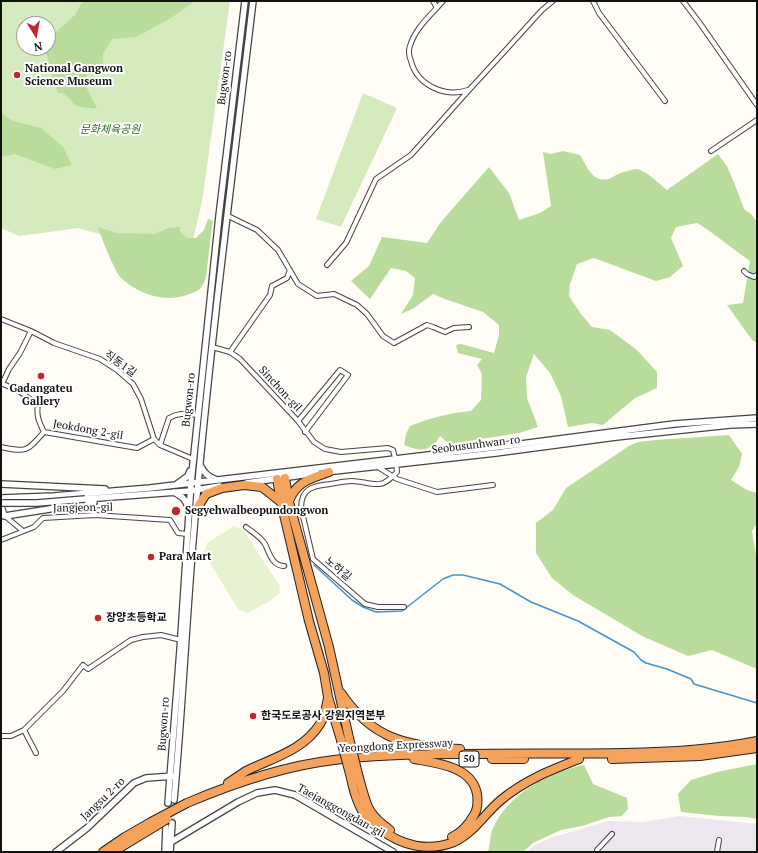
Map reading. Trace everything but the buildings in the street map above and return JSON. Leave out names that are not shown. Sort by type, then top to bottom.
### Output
[{"type":"highway","points":[[285,502],[300,484],[329,472]]},
{"type":"highway","points":[[281,476],[309,621],[324,674],[328,697],[345,739]]},
{"type":"highway","points":[[192,511],[206,494],[222,485],[243,484],[262,487],[285,502],[329,647],[339,690],[345,739],[355,778],[366,805],[375,818],[389,830],[406,839],[422,842],[438,842],[455,836],[468,825],[476,811],[478,801],[474,785],[471,780],[458,770],[446,765],[414,759]]},
{"type":"highway","points":[[339,690],[351,708],[362,718],[383,733],[394,738],[422,746],[465,749],[491,754]]},
{"type":"highway","points":[[214,791],[245,772],[292,750],[304,742],[321,723],[326,711],[328,697]]},
{"type":"highway","name":"Yeongdong Expressway","points":[[103,852],[125,837],[214,791],[248,779],[302,765],[333,760],[399,755],[665,752],[701,750],[757,741]]},
{"type":"highway","name":"Yeongdong Expressway","points":[[187,806],[228,790],[254,782],[302,770],[336,764],[414,759],[665,758],[700,756],[757,748]]},
{"type":"highway","points":[[355,778],[353,790],[360,807],[370,822],[386,834],[404,844],[421,847],[438,846],[455,841],[472,830],[500,800],[522,785],[543,773],[579,759]]},
{"type":"highway","name":"Yeongdong Expressway","points":[[113,852],[152,824]]},
{"type":"street","name":"Bugwon-ro","points":[[168,803],[173,776],[184,685],[192,511],[190,491],[219,216],[245,1]]},
{"type":"street","name":"Bugwon-ro","points":[[174,800],[173,776],[177,685],[187,534],[198,490],[212,347],[253,1]]},
{"type":"street","points":[[433,1],[437,8]]},
{"type":"street","points":[[443,1],[421,26],[410,45],[409,54],[412,66],[420,78],[432,88],[445,92],[468,90]]},
{"type":"street","points":[[327,265],[346,243],[376,179],[411,155],[435,130],[468,90],[542,10],[553,1]]},
{"type":"street","points":[[593,1],[599,14],[664,101]]},
{"type":"street","points":[[683,1],[757,105]]},
{"type":"street","points":[[711,151],[757,120]]},
{"type":"street","points":[[228,216],[257,230],[278,250],[298,284],[317,296],[334,294],[357,305],[367,314],[382,336],[394,343],[427,326],[433,326],[445,332],[454,328],[469,327]]},
{"type":"street","points":[[230,352],[270,295],[272,286],[287,278],[290,270]]},
{"type":"street","points":[[744,271],[754,277],[757,275]]},
{"type":"street","name":"직동1길","points":[[1,319],[31,330],[54,343],[100,359],[117,370],[133,384],[141,399],[154,439],[160,445],[193,462]]},
{"type":"street","points":[[31,330],[2,384],[19,391],[38,405],[36,412],[38,421],[44,432]]},
{"type":"street","points":[[205,346],[212,347]]},
{"type":"street","name":"Sinchon-gil","points":[[212,347],[230,352],[240,359],[298,421],[314,442],[325,449],[341,452],[388,448],[393,450],[395,458]]},
{"type":"street","points":[[298,421],[340,370],[348,375],[306,432]]},
{"type":"street","points":[[160,445],[169,418],[175,414],[182,413],[205,416]]},
{"type":"street","name":"Seobusunhwan-ro","points":[[142,492],[190,491],[395,458],[513,445],[674,424],[757,418]]},
{"type":"street","name":"Seobusunhwan-ro","points":[[243,484],[281,476],[496,453],[623,436],[730,425],[757,424]]},
{"type":"street","name":"Jeokdong 2-gil","points":[[1,447],[19,451],[30,447],[44,432],[137,448],[154,439]]},
{"type":"street","points":[[385,472],[386,481],[397,472],[395,458]]},
{"type":"street","points":[[175,485],[188,476],[193,462]]},
{"type":"street","points":[[200,464],[203,471],[207,475],[222,485]]},
{"type":"street","points":[[378,466],[392,477],[437,492],[493,484]]},
{"type":"street","name":"노하길","points":[[386,481],[380,484],[352,481],[315,486],[307,490],[303,495],[301,508],[312,560],[366,604],[378,607],[404,607]]},
{"type":"street","name":"Seobusunhwan-ro","points":[[142,492],[191,483],[222,485]]},
{"type":"street","points":[[1,484],[142,492]]},
{"type":"street","points":[[23,531],[3,515],[1,503],[37,503],[142,492]]},
{"type":"street","points":[[3,515],[142,492]]},
{"type":"street","points":[[174,492],[187,502],[192,511]]},
{"type":"street","points":[[1,498],[85,497]]},
{"type":"street","name":"Jangjeon-gil","points":[[1,540],[34,527],[43,518],[95,514],[170,520],[178,533],[187,534]]},
{"type":"street","points":[[246,527],[265,544],[275,562],[280,566],[284,566]]},
{"type":"street","points":[[1,736],[12,736],[24,730],[63,691],[83,665],[88,669],[131,640],[137,638],[161,635],[181,640]]},
{"type":"street","points":[[177,685],[184,685]]},
{"type":"street","points":[[24,730],[36,753]]},
{"type":"street","name":"Jangsu 2-ro","points":[[56,852],[87,828],[134,783],[146,778],[173,776]]},
{"type":"street","name":"Taejanggongdan-gil","points":[[168,842],[238,802],[257,793],[275,790],[295,795],[393,852]]},
{"type":"street","points":[[165,852],[172,824]]},
{"type":"street","points":[[166,827],[170,852]]},
{"type":"street","points":[[597,852],[597,850],[612,834]]},
{"type":"street","points":[[717,852],[719,840]]},
{"type":"shaded area","points":[[680,816],[757,824],[757,852],[526,852],[535,845],[550,838],[609,821],[642,822]]},
{"type":"green space","name":"문화체육공원","points":[[1,1],[230,1],[202,202],[188,259],[78,228],[19,236],[1,228]]},
{"type":"green space","points":[[84,1],[195,1],[171,18],[136,37],[112,39],[103,54],[103,64],[90,67],[84,83],[97,108],[77,106],[65,94],[58,93],[47,56],[56,56],[56,32],[75,15]]},
{"type":"green space","points":[[363,93],[397,108],[341,227],[316,219]]},
{"type":"green space","points":[[1,113],[13,121],[41,128],[63,147],[72,165],[55,169],[15,154],[1,157]]},
{"type":"green space","points":[[563,151],[580,155],[592,174],[600,179],[605,180],[621,173],[637,169],[648,175],[667,190],[718,154],[727,166],[744,209],[751,214],[757,222],[757,343],[752,340],[727,305],[743,303],[750,261],[697,223],[676,227],[671,238],[683,266],[670,277],[656,281],[594,258],[577,264],[570,284],[569,296],[581,314],[592,327],[610,330],[637,350],[657,372],[657,388],[635,398],[603,425],[592,423],[568,427],[561,396],[550,373],[534,354],[526,377],[527,398],[538,427],[519,433],[449,444],[440,436],[433,445],[425,449],[415,449],[404,445],[406,434],[410,426],[440,416],[471,411],[481,400],[482,374],[477,365],[482,359],[458,353],[456,345],[461,344],[494,353],[499,335],[499,325],[483,312],[433,294],[414,308],[401,314],[413,295],[415,278],[406,271],[391,268],[370,299],[351,281],[369,266],[382,237],[427,243],[441,222],[489,167],[509,193],[519,220],[540,213],[551,206],[543,152],[551,154]]},
{"type":"green space","points":[[208,219],[213,221],[206,277],[203,285],[191,294],[169,298],[152,296],[143,293],[121,278],[112,262],[98,227],[116,233],[155,234],[168,228],[180,227],[180,231],[186,238],[196,238],[204,230]]},
{"type":"green space","points":[[729,435],[742,454],[739,467],[731,480],[747,490],[757,493],[757,524],[752,531],[757,562],[757,669],[712,650],[688,656],[642,636],[573,595],[552,578],[536,553],[536,523],[553,510],[566,488],[629,446],[638,442],[656,440]]},
{"type":"green space","points":[[234,526],[243,530],[280,586],[279,594],[270,601],[247,613],[238,609],[204,553],[207,543]]},
{"type":"green space","points":[[757,764],[757,819],[681,812],[678,794],[691,780],[717,772]]},
{"type":"green space","points":[[584,765],[593,784],[627,798],[628,809],[622,816],[609,817],[582,826],[561,830],[533,843],[523,852],[488,852],[493,828],[500,816],[519,795],[531,786],[557,773]]},
{"type":"waterway","points":[[314,565],[352,600],[363,607],[376,612],[402,611],[443,579],[453,575],[463,575],[500,584],[531,602],[578,621],[634,652],[646,663],[667,669],[691,679],[694,684],[757,703]]},
{"type":"tunnel","points":[[284,566],[310,560]]},
{"type":"tunnel","points":[[172,823],[174,800]]},
{"type":"place","name":"National Gangwon Science Museum","points":[[17,75]]},
{"type":"place","name":"Gadangateu Gallery","points":[[41,376]]},
{"type":"place","name":"Segyehwalbeopundongwon","points":[[176,511]]},
{"type":"place","name":"Para Mart","points":[[151,557]]},
{"type":"place","name":"장양초등학교","points":[[98,618]]},
{"type":"place","name":"한국도로공사 강원지역본부","points":[[253,716]]}]
